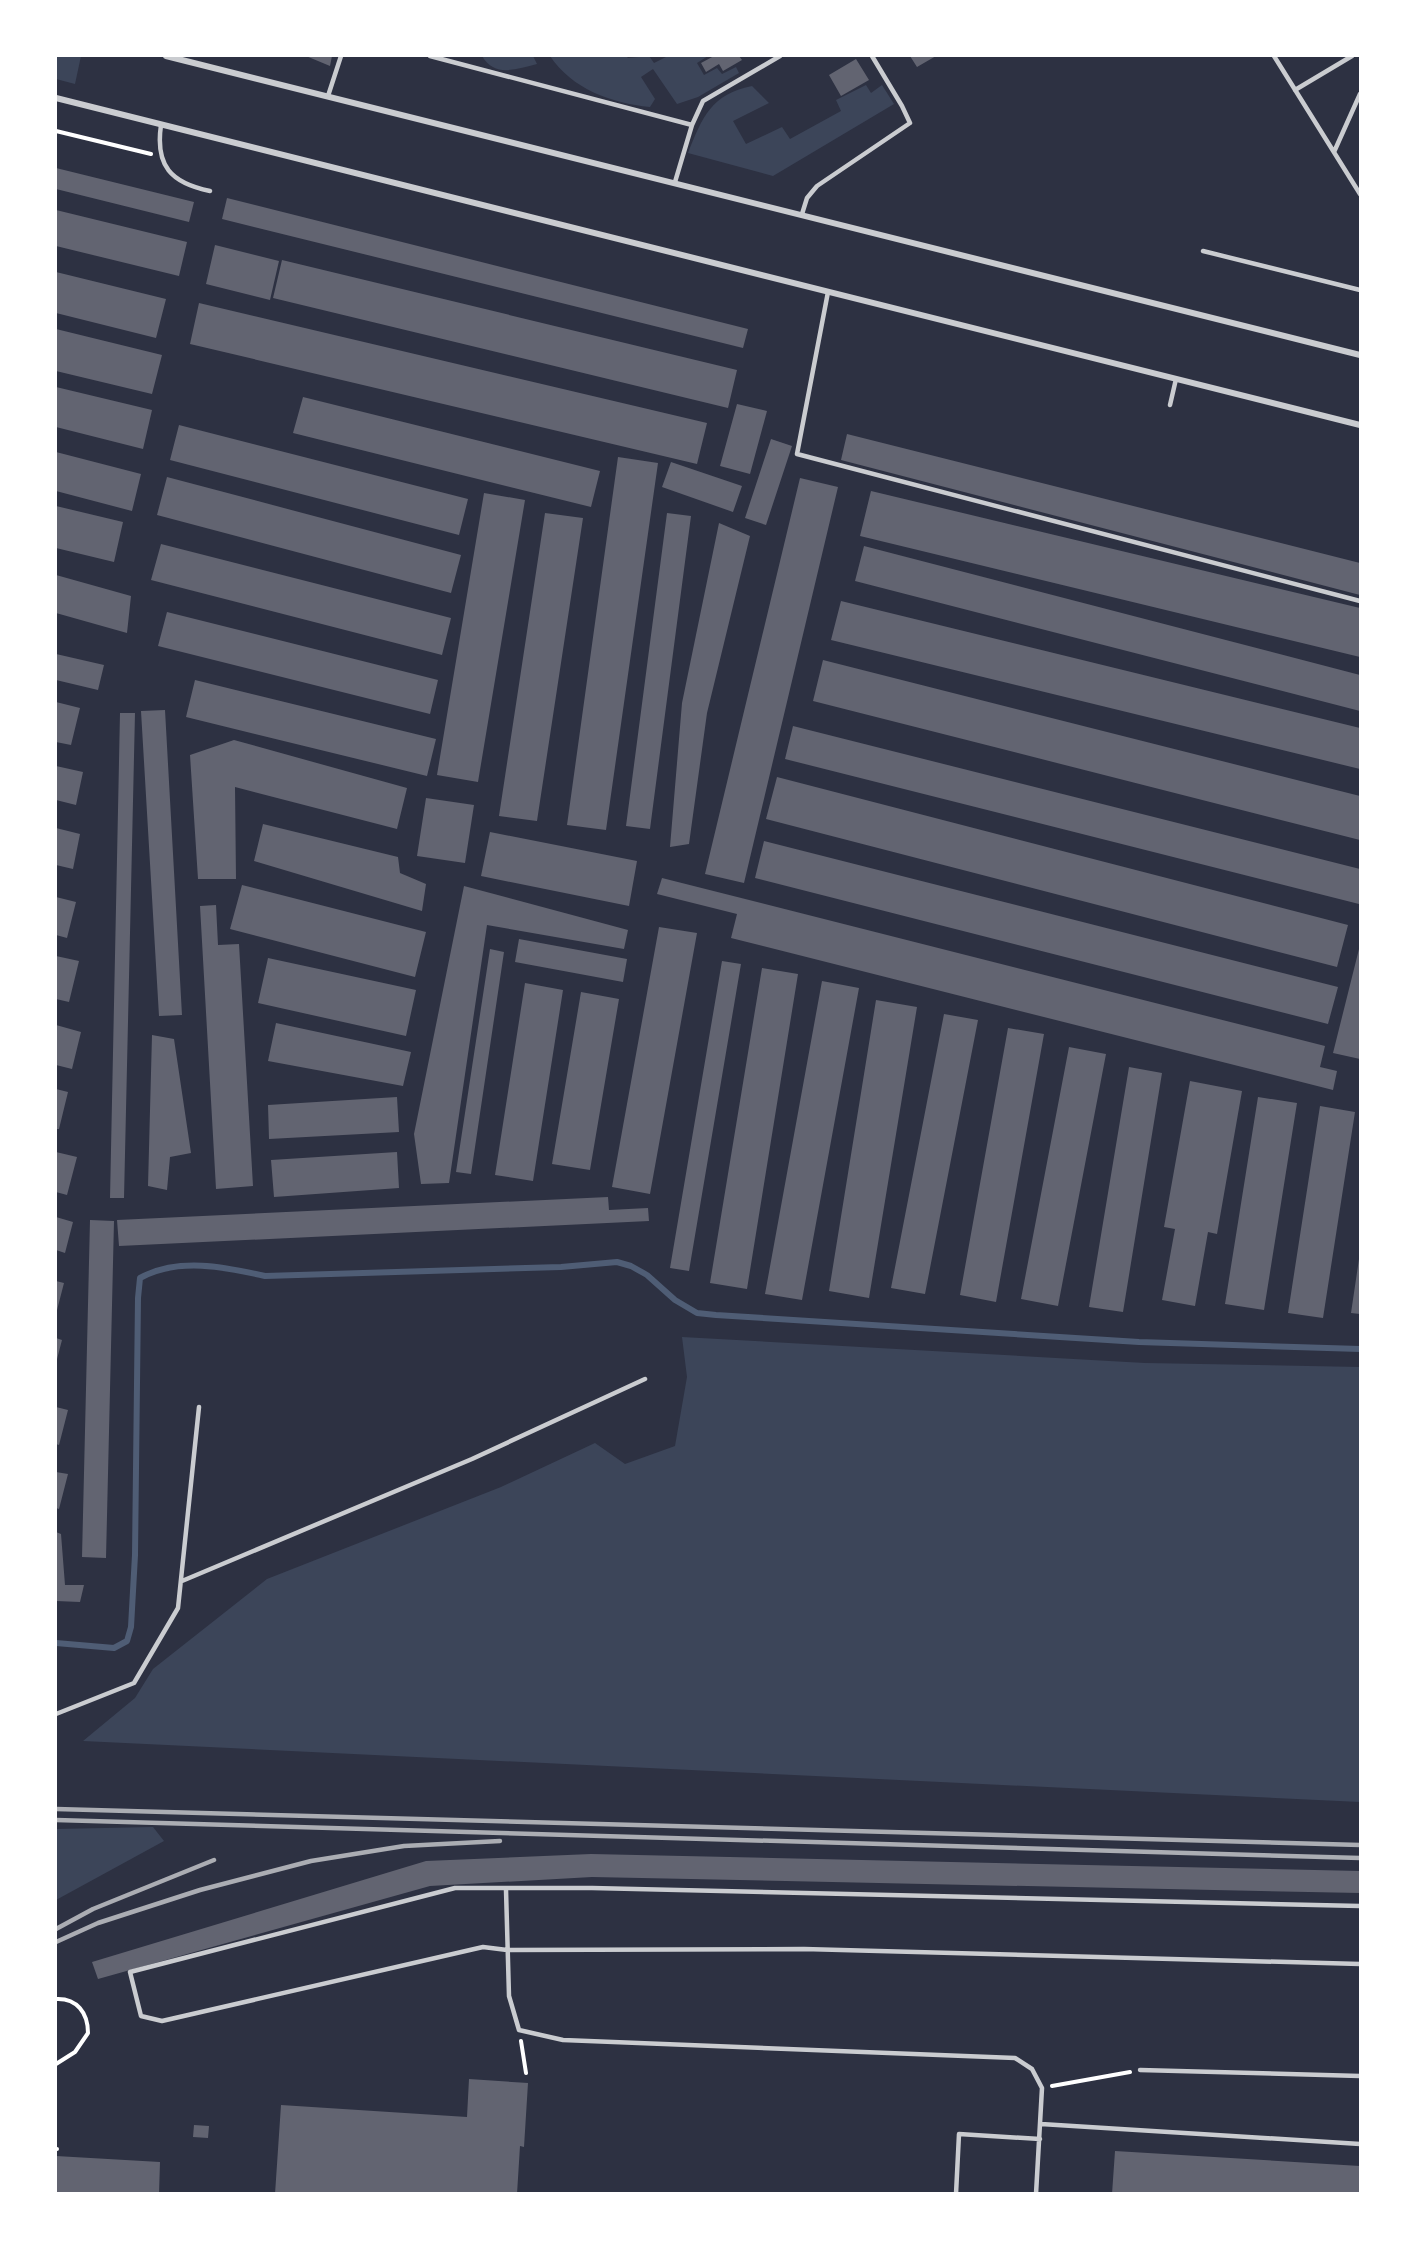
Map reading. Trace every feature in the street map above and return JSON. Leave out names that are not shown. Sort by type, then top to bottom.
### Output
[{"type":"street","points":[[166,56],[1360,355]]},
{"type":"street","points":[[56,98],[1360,425]]},
{"type":"lane","points":[[328,96],[341,56]]},
{"type":"lane","points":[[430,56],[692,125]]},
{"type":"lane","points":[[675,182],[692,125],[703,101],[780,56]]},
{"type":"lane","points":[[802,214],[807,198],[817,186],[910,123],[872,56]]},
{"type":"lane","points":[[1274,56],[1360,194]]},
{"type":"lane","points":[[1295,90],[1352,56]]},
{"type":"lane","points":[[1334,152],[1360,94]]},
{"type":"lane","points":[[161,125],[161,154],[165,168],[176,179],[191,187],[210,191]]},
{"type":"lane","points":[[1203,251],[1360,290]]},
{"type":"lane","points":[[828,292],[797,454],[1360,601]]},
{"type":"lane","points":[[1170,405],[1176,379]]},
{"type":"lane","points":[[182,1581],[472,1459],[645,1379]]},
{"type":"lane","points":[[56,1714],[134,1683],[178,1608],[199,1407]]},
{"type":"lane","points":[[1360,1906],[592,1888],[506,1890],[455,1888],[130,1972],[141,2016],[162,2021],[483,1947],[507,1950],[804,1949],[1360,1964]]},
{"type":"lane","points":[[506,1890],[509,1996],[519,2030],[562,2040],[1016,2058],[1032,2068],[1042,2088],[1036,2193]]},
{"type":"lane","points":[[1140,2070],[1360,2076]]},
{"type":"lane","points":[[1041,2124],[1360,2144]]},
{"type":"lane","points":[[956,2193],[960,2134],[1040,2139]]},
{"type":"path","points":[[56,131],[145,154],[161,154]]},
{"type":"path","points":[[56,1999],[76,2004],[84,2012],[88,2033],[75,2052],[56,2064]]},
{"type":"path","points":[[519,2030],[526,2073]]},
{"type":"path","points":[[1042,2088],[1140,2070]]},
{"type":"shaded area","points":[[56,56],[81,56],[75,84],[56,79]]},
{"type":"shaded area","points":[[482,56],[533,56],[537,64],[500,70],[487,63]]},
{"type":"shaded area","points":[[550,56],[626,56],[628,58],[649,56],[654,63],[668,56],[708,56],[697,63],[704,75],[717,68],[722,74],[736,67],[739,73],[698,97],[677,104],[653,69],[641,77],[655,99],[650,107],[607,98],[581,86],[559,68]]},
{"type":"shaded area","points":[[866,85],[871,93],[882,85],[894,104],[773,176],[688,153],[710,109],[717,101],[738,90],[752,86],[769,103],[733,121],[746,144],[782,127],[790,139],[841,111],[836,100]]},
{"type":"shaded area","points":[[682,1337],[1145,1363],[1360,1367],[1360,1802],[83,1741],[135,1698],[153,1669],[267,1579],[501,1487],[595,1443],[625,1464],[675,1446],[687,1377]]},
{"type":"shaded area","points":[[153,1827],[164,1841],[56,1900],[56,1829]]},
{"type":"building","points":[[306,56],[332,56],[330,66]]},
{"type":"building","points":[[714,56],[739,56],[742,60],[723,71],[719,64],[706,72],[701,63]]},
{"type":"building","points":[[910,56],[936,56],[917,67]]},
{"type":"building","points":[[856,59],[869,80],[841,96],[829,75]]},
{"type":"building","points":[[56,168],[194,202],[189,222],[56,189]]},
{"type":"building","points":[[227,198],[748,329],[743,348],[222,219]]},
{"type":"building","points":[[56,210],[187,242],[179,276],[56,246]]},
{"type":"building","points":[[215,245],[279,261],[270,300],[206,284]]},
{"type":"building","points":[[282,260],[737,370],[728,408],[273,298]]},
{"type":"building","points":[[56,272],[166,299],[156,338],[56,313]]},
{"type":"building","points":[[199,303],[707,423],[697,464],[190,344]]},
{"type":"building","points":[[56,329],[162,355],[152,394],[56,371]]},
{"type":"building","points":[[56,387],[152,410],[143,449],[56,427]]},
{"type":"building","points":[[303,397],[600,471],[591,507],[293,433]]},
{"type":"building","points":[[737,404],[767,411],[750,474],[720,466]]},
{"type":"building","points":[[179,425],[468,499],[459,535],[170,460]]},
{"type":"building","points":[[847,434],[1360,563],[1360,595],[841,460]]},
{"type":"building","points":[[771,439],[792,446],[766,525],[745,518]]},
{"type":"building","points":[[56,452],[141,474],[132,511],[56,491]]},
{"type":"building","points":[[618,457],[658,463],[606,830],[567,825]]},
{"type":"building","points":[[671,462],[742,486],[733,512],[662,487]]},
{"type":"building","points":[[167,477],[461,555],[451,593],[157,515]]},
{"type":"building","points":[[800,478],[838,487],[744,883],[705,874]]},
{"type":"building","points":[[871,491],[1360,608],[1360,657],[860,536]]},
{"type":"building","points":[[484,493],[525,500],[478,782],[437,775]]},
{"type":"building","points":[[56,506],[123,522],[114,562],[56,548]]},
{"type":"building","points":[[545,513],[583,518],[537,821],[499,816]]},
{"type":"building","points":[[667,513],[691,516],[650,829],[626,826]]},
{"type":"building","points":[[719,523],[750,536],[707,713],[689,844],[670,847],[682,703]]},
{"type":"building","points":[[161,544],[451,618],[442,655],[151,580]]},
{"type":"building","points":[[864,546],[1360,675],[1360,711],[855,581]]},
{"type":"building","points":[[56,575],[131,596],[127,633],[56,613]]},
{"type":"building","points":[[841,601],[1360,728],[1360,769],[831,640]]},
{"type":"building","points":[[167,612],[438,680],[430,714],[158,646]]},
{"type":"building","points":[[56,654],[104,665],[98,690],[56,680]]},
{"type":"building","points":[[823,660],[1360,796],[1360,840],[813,701]]},
{"type":"building","points":[[195,680],[436,739],[427,776],[186,717]]},
{"type":"building","points":[[56,702],[80,708],[71,745],[56,742]]},
{"type":"building","points":[[165,710],[182,1015],[159,1016],[141,711]]},
{"type":"building","points":[[120,713],[135,713],[124,1198],[110,1198]]},
{"type":"building","points":[[793,726],[1360,869],[1359,904],[785,759]]},
{"type":"building","points":[[234,740],[407,788],[397,829],[235,787],[236,879],[198,879],[190,755]]},
{"type":"building","points":[[56,766],[83,772],[76,805],[56,800]]},
{"type":"building","points":[[777,777],[1348,925],[1337,967],[766,819]]},
{"type":"building","points":[[426,798],[474,805],[465,863],[417,856]]},
{"type":"building","points":[[263,824],[398,857],[400,873],[426,884],[422,911],[254,861]]},
{"type":"building","points":[[56,828],[80,834],[73,869],[56,865]]},
{"type":"building","points":[[490,832],[637,861],[629,906],[481,876]]},
{"type":"building","points":[[764,841],[1338,987],[1328,1024],[755,878]]},
{"type":"building","points":[[662,878],[1325,1046],[1320,1067],[1337,1071],[1333,1090],[731,938],[737,914],[657,894]]},
{"type":"building","points":[[242,885],[426,932],[415,977],[230,929]]},
{"type":"building","points":[[464,886],[628,930],[624,949],[487,925],[449,1183],[421,1184],[414,1134]]},
{"type":"building","points":[[56,897],[76,902],[67,938],[56,935]]},
{"type":"building","points":[[216,905],[218,945],[239,944],[253,1186],[216,1189],[200,906]]},
{"type":"building","points":[[659,927],[697,933],[650,1194],[612,1187]]},
{"type":"building","points":[[519,939],[627,959],[623,982],[515,962]]},
{"type":"building","points":[[1360,945],[1360,1059],[1333,1053]]},
{"type":"building","points":[[490,949],[504,952],[471,1174],[456,1172]]},
{"type":"building","points":[[56,956],[79,961],[69,1002],[56,999]]},
{"type":"building","points":[[268,958],[416,990],[406,1036],[258,1003]]},
{"type":"building","points":[[722,961],[741,964],[689,1271],[670,1268]]},
{"type":"building","points":[[762,968],[798,974],[747,1289],[710,1283]]},
{"type":"building","points":[[822,981],[859,988],[802,1300],[765,1294]]},
{"type":"building","points":[[525,983],[563,990],[533,1181],[495,1175]]},
{"type":"building","points":[[581,992],[619,999],[590,1170],[552,1164]]},
{"type":"building","points":[[876,1000],[917,1007],[869,1298],[829,1291]]},
{"type":"building","points":[[944,1014],[978,1020],[925,1294],[891,1288]]},
{"type":"building","points":[[276,1023],[411,1052],[403,1086],[268,1061]]},
{"type":"building","points":[[56,1025],[81,1032],[72,1069],[56,1065]]},
{"type":"building","points":[[1008,1028],[1044,1034],[996,1302],[960,1295]]},
{"type":"building","points":[[152,1035],[174,1039],[191,1153],[170,1157],[167,1190],[148,1186]]},
{"type":"building","points":[[1069,1047],[1106,1054],[1058,1306],[1021,1299]]},
{"type":"building","points":[[1129,1067],[1162,1073],[1123,1312],[1089,1307]]},
{"type":"building","points":[[1190,1081],[1242,1091],[1217,1234],[1208,1232],[1195,1306],[1162,1300],[1175,1229],[1164,1227]]},
{"type":"building","points":[[56,1089],[68,1092],[59,1129],[56,1129]]},
{"type":"building","points":[[397,1097],[399,1132],[269,1139],[268,1105]]},
{"type":"building","points":[[1258,1097],[1297,1103],[1264,1310],[1225,1304]]},
{"type":"building","points":[[1320,1106],[1355,1112],[1323,1318],[1288,1313]]},
{"type":"building","points":[[56,1152],[77,1157],[67,1195],[56,1192]]},
{"type":"building","points":[[397,1152],[399,1188],[274,1197],[271,1160]]},
{"type":"building","points":[[608,1197],[609,1210],[648,1208],[649,1221],[119,1246],[117,1220]]},
{"type":"building","points":[[56,1217],[73,1222],[65,1253],[56,1250]]},
{"type":"building","points":[[90,1220],[114,1221],[106,1558],[82,1557]]},
{"type":"building","points":[[1360,1259],[1360,1314],[1351,1313]]},
{"type":"building","points":[[56,1281],[64,1283],[56,1314]]},
{"type":"building","points":[[56,1338],[62,1340],[56,1363]]},
{"type":"building","points":[[56,1407],[68,1410],[59,1445],[56,1444]]},
{"type":"building","points":[[56,1472],[68,1474],[59,1509],[56,1508]]},
{"type":"building","points":[[56,1532],[61,1534],[65,1585],[84,1585],[80,1602],[56,1601]]},
{"type":"building","points":[[591,1854],[1360,1871],[1360,1893],[592,1877],[430,1886],[98,1979],[92,1962],[426,1861]]},
{"type":"building","points":[[469,2079],[528,2083],[524,2147],[520,2146],[517,2194],[275,2194],[281,2105],[467,2117]]},
{"type":"building","points":[[194,2125],[209,2126],[208,2138],[193,2137]]},
{"type":"building","points":[[1115,2151],[1360,2166],[1360,2194],[1112,2194]]},
{"type":"building","points":[[56,2156],[160,2162],[159,2194],[56,2194]]},
{"type":"waterway","points":[[56,1643],[114,1648],[127,1641],[131,1627],[135,1555],[140,1278],[170,1268],[218,1267],[265,1276],[561,1267],[617,1262],[631,1266],[647,1275],[675,1300],[697,1313],[1139,1342],[1360,1349]]},
{"type":"railway","points":[[56,1809],[1360,1845]]},
{"type":"railway","points":[[56,1820],[1360,1858]]},
{"type":"railway","points":[[56,1942],[98,1923],[200,1890],[311,1861],[404,1846],[500,1841]]},
{"type":"railway","points":[[56,1929],[93,1909],[214,1860]]}]
